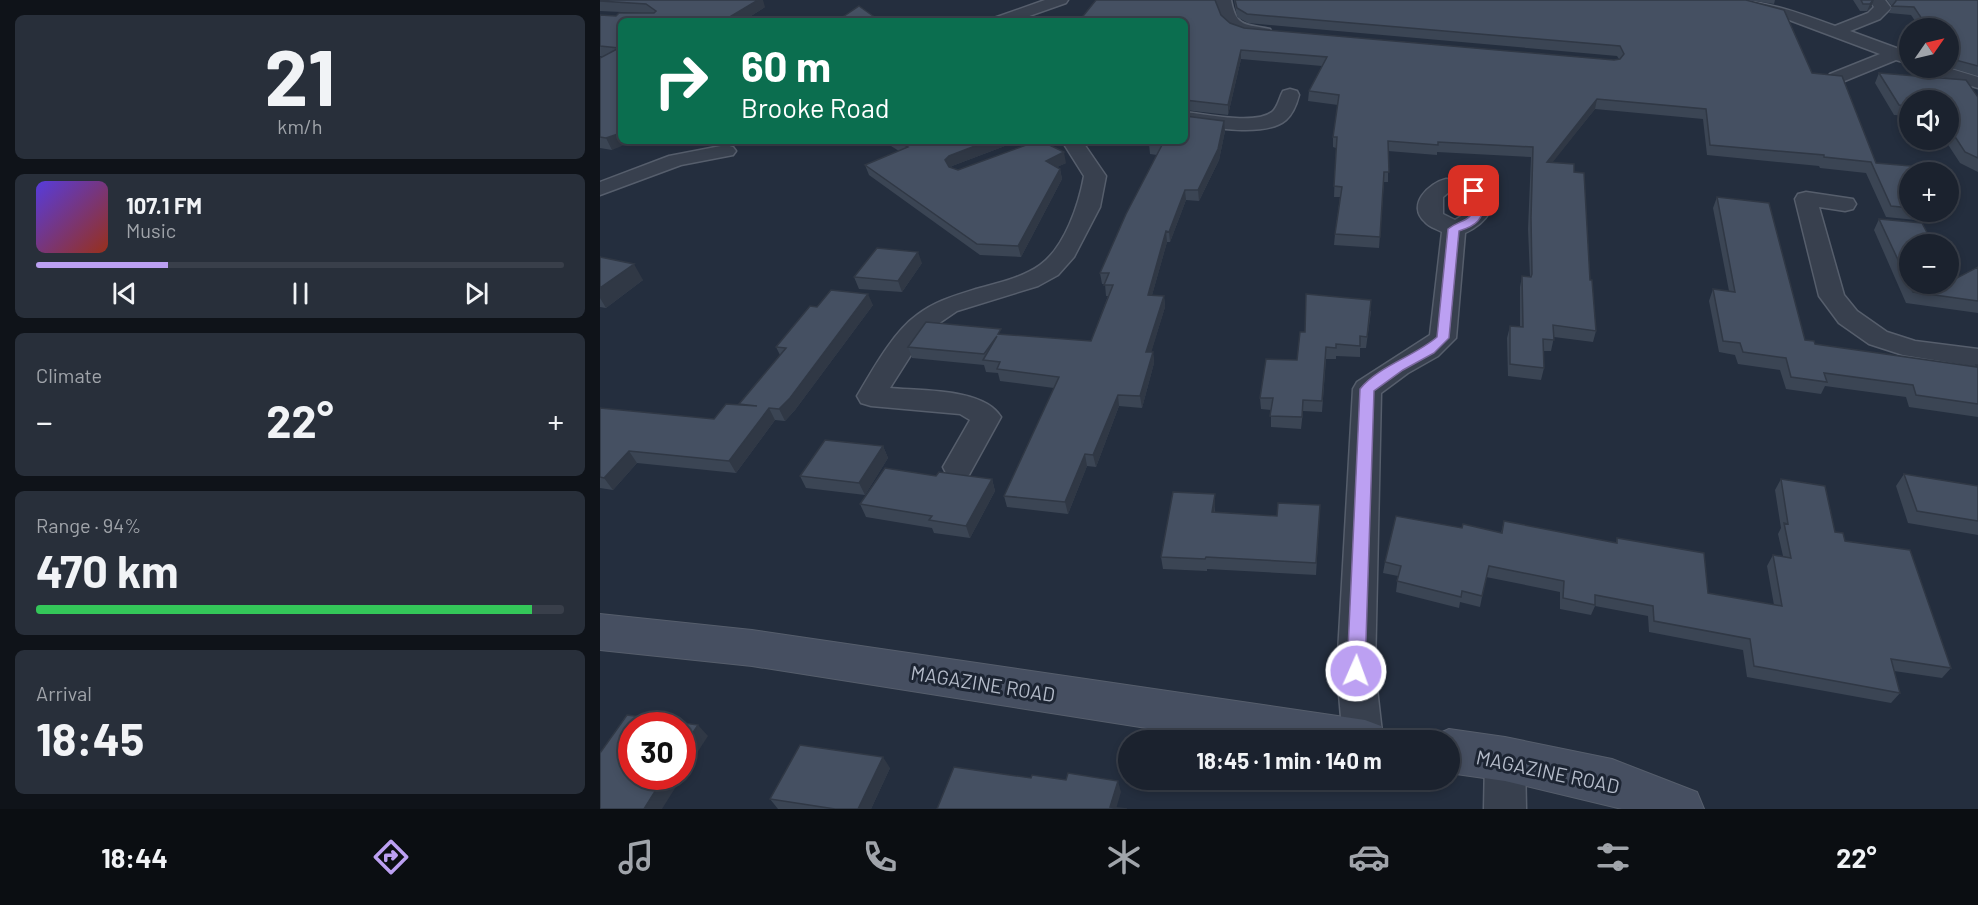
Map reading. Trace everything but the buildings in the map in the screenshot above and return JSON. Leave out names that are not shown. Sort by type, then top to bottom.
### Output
[{"type":"street","points":[[1009,18],[1060,0]]},
{"type":"street","points":[[1223,0],[1224,17],[1236,27],[1281,35]]},
{"type":"street","points":[[1735,0],[1777,11],[1899,56]]},
{"type":"street","points":[[1836,32],[1877,14],[1883,8],[1877,0]]},
{"type":"street","points":[[1836,78],[1899,58]]},
{"type":"street","points":[[1959,77],[1978,83]]},
{"type":"street","points":[[1188,118],[1222,122],[1270,121],[1280,116],[1290,95]]},
{"type":"street","points":[[958,466],[987,417],[966,405],[871,396],[913,331],[926,320],[948,306],[1029,281],[1049,270],[1062,257],[1089,207],[1095,176],[1074,144]]},
{"type":"street","points":[[600,189],[676,160],[726,151]]},
{"type":"street","points":[[1845,204],[1806,199],[1832,296],[1848,317],[1878,338],[1912,349],[1978,358]]},
{"type":"street","points":[[1363,730],[1356,671],[1367,389],[1398,367],[1429,350],[1443,338],[1454,229]]},
{"type":"street","name":"MAGAZINE ROAD","points":[[604,638],[752,648],[1292,730]]},
{"type":"street","name":"MAGAZINE ROAD","points":[[1460,753],[1505,759],[1612,782],[1680,809]]},
{"type":"street","points":[[1505,759],[1505,809]]},
{"type":"route","points":[[1356,671],[1367,389],[1398,367],[1429,350],[1443,338],[1454,229],[1467,225],[1478,216],[1481,200],[1474,191]]}]
